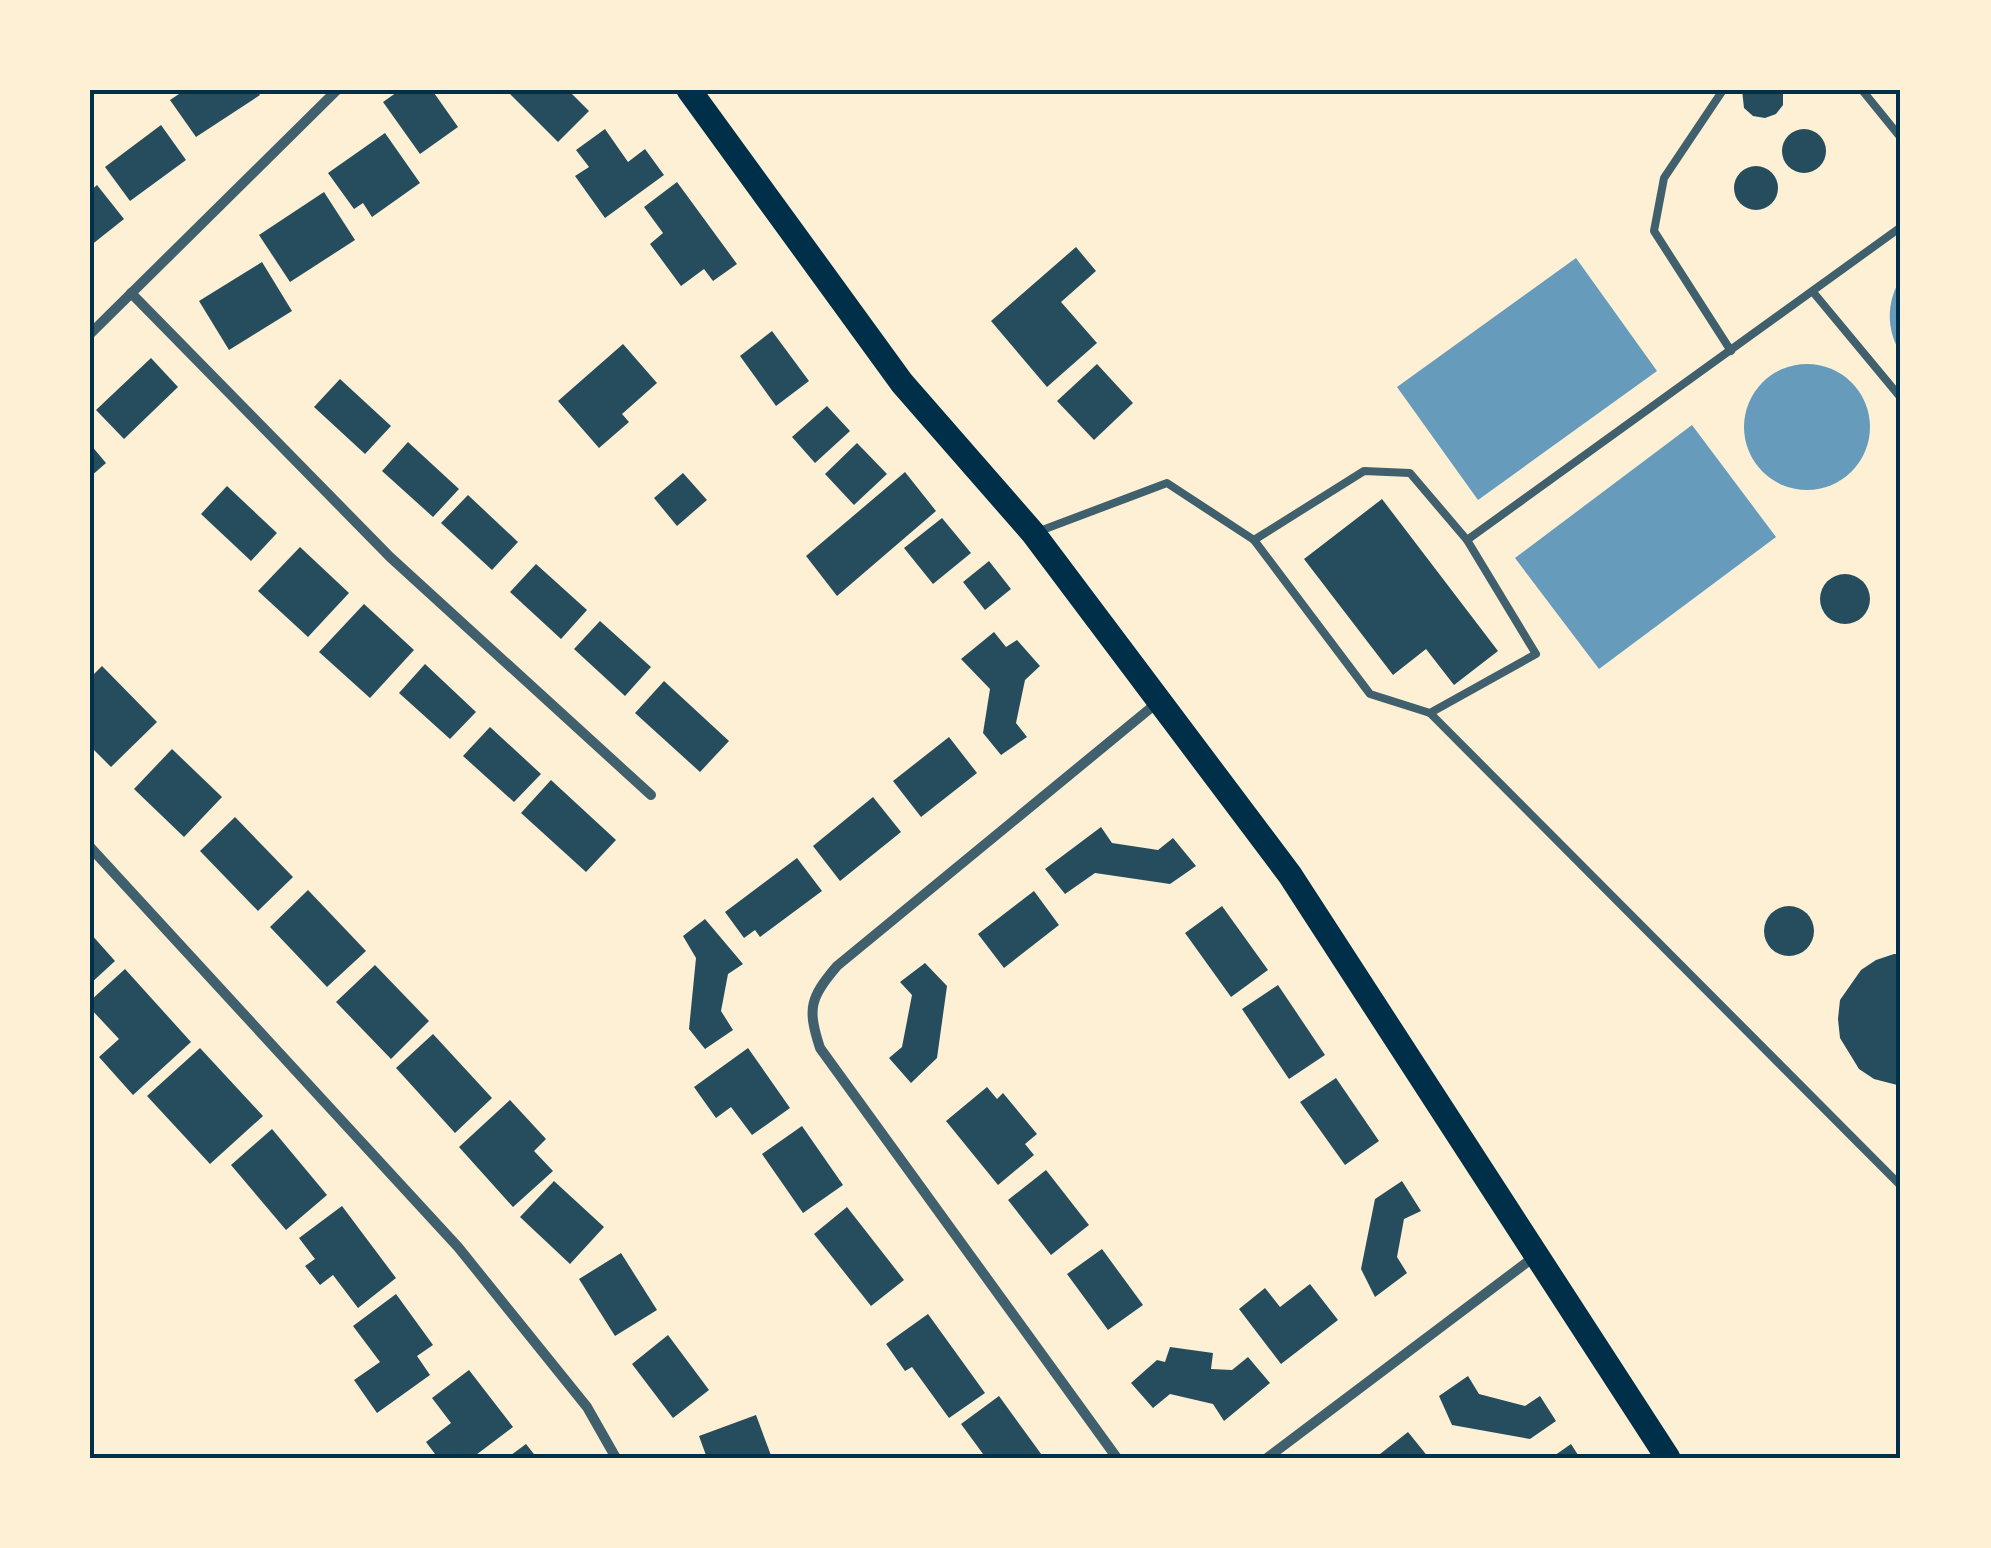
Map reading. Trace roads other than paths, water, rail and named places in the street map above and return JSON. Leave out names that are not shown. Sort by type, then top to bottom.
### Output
[{"type":"main road","points":[[690,90],[902,383],[1033,533],[1290,875],[1668,1458]]},
{"type":"street","points":[[90,334],[338,90]]},
{"type":"street","points":[[130,294],[390,557],[652,795]]},
{"type":"street","points":[[1117,1458],[820,1048],[811,1018],[816,991],[837,966],[1158,702]]},
{"type":"street","points":[[90,847],[458,1247],[587,1406],[616,1458]]},
{"type":"street","points":[[1268,1458],[1537,1255]]},
{"type":"lane","points":[[1724,90],[1664,178],[1654,230],[1731,351]]},
{"type":"lane","points":[[1862,90],[1901,138]]},
{"type":"lane","points":[[1467,540],[1901,227]]},
{"type":"lane","points":[[1813,292],[1901,398]]},
{"type":"lane","points":[[1254,540],[1364,472],[1410,473],[1467,540],[1536,654],[1430,713]]},
{"type":"lane","points":[[1033,533],[1167,483],[1254,540],[1370,694],[1430,713],[1901,1186]]},
{"type":"water","points":[[1576,258],[1657,371],[1478,500],[1397,387]]},
{"type":"water","points":[[1901,278],[1901,354],[1890,316]]},
{"type":"water","points":[[1807,364],[1831,369],[1851,383],[1865,403],[1870,427],[1865,451],[1851,471],[1831,485],[1807,490],[1783,485],[1763,471],[1749,451],[1744,427],[1749,403],[1763,383],[1783,369]]},
{"type":"water","points":[[1692,425],[1776,537],[1599,669],[1515,558]]}]
